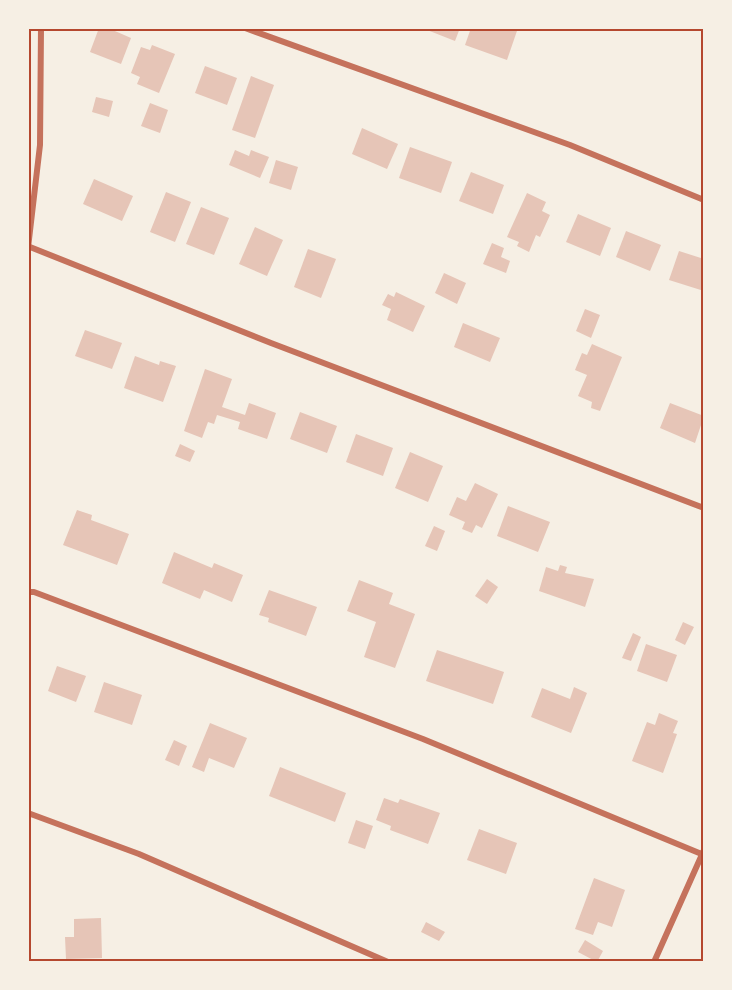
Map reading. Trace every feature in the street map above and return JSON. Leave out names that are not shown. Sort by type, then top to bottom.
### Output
[{"type":"street","points":[[41,28],[40,145],[29,247],[271,343],[704,508]]},
{"type":"street","points":[[245,28],[570,145],[704,200]]},
{"type":"street","points":[[28,592],[34,592],[423,739],[703,853],[654,962]]},
{"type":"street","points":[[28,813],[139,854],[388,962]]},
{"type":"building","points":[[99,28],[108,28],[131,38],[121,64],[90,52]]},
{"type":"building","points":[[422,28],[460,28],[455,41]]},
{"type":"building","points":[[471,28],[518,28],[507,60],[465,45]]},
{"type":"building","points":[[152,45],[175,54],[159,93],[137,84],[140,77],[131,73],[141,47],[150,50]]},
{"type":"building","points":[[205,66],[237,78],[227,105],[195,93]]},
{"type":"building","points":[[251,76],[274,85],[255,138],[232,130]]},
{"type":"building","points":[[96,97],[113,101],[109,117],[92,112]]},
{"type":"building","points":[[150,103],[168,110],[160,133],[141,126]]},
{"type":"building","points":[[362,128],[398,144],[387,169],[352,154]]},
{"type":"building","points":[[410,147],[452,162],[441,193],[399,178]]},
{"type":"building","points":[[235,150],[249,156],[251,150],[269,157],[260,178],[229,165]]},
{"type":"building","points":[[276,160],[298,167],[291,190],[269,183]]},
{"type":"building","points":[[471,172],[504,185],[493,214],[459,201]]},
{"type":"building","points":[[94,179],[133,196],[122,221],[83,204]]},
{"type":"building","points":[[166,192],[191,202],[175,242],[150,232]]},
{"type":"building","points":[[527,193],[546,202],[542,211],[550,215],[540,237],[536,235],[529,252],[517,246],[519,242],[507,237]]},
{"type":"building","points":[[201,207],[229,218],[214,255],[186,244]]},
{"type":"building","points":[[578,214],[611,228],[600,256],[566,242]]},
{"type":"building","points":[[255,227],[283,240],[267,276],[239,264]]},
{"type":"building","points":[[626,231],[661,245],[650,271],[616,257]]},
{"type":"building","points":[[492,243],[504,248],[501,257],[510,261],[506,273],[483,264]]},
{"type":"building","points":[[308,249],[336,259],[321,298],[294,287]]},
{"type":"building","points":[[679,251],[704,259],[704,291],[669,280]]},
{"type":"building","points":[[444,273],[466,283],[457,304],[435,293]]},
{"type":"building","points":[[396,292],[425,306],[413,332],[387,320],[391,309],[382,305],[388,294],[394,297]]},
{"type":"building","points":[[585,309],[600,315],[591,338],[576,331]]},
{"type":"building","points":[[463,323],[500,338],[490,362],[454,347]]},
{"type":"building","points":[[85,330],[122,343],[112,369],[75,356]]},
{"type":"building","points":[[592,344],[622,357],[600,411],[591,408],[592,402],[578,396],[587,375],[575,370],[582,353],[587,355]]},
{"type":"building","points":[[135,356],[159,365],[160,361],[176,366],[163,402],[124,388]]},
{"type":"building","points":[[205,369],[232,379],[222,407],[245,415],[249,403],[276,413],[267,439],[238,429],[240,422],[217,415],[214,424],[208,422],[202,438],[184,431]]},
{"type":"building","points":[[670,403],[704,416],[695,443],[660,428]]},
{"type":"building","points":[[300,412],[337,426],[327,453],[290,439]]},
{"type":"building","points":[[356,434],[393,448],[383,476],[346,462]]},
{"type":"building","points":[[180,444],[195,451],[190,462],[175,456]]},
{"type":"building","points":[[410,452],[443,466],[428,502],[395,488]]},
{"type":"building","points":[[475,483],[498,494],[482,528],[476,525],[472,533],[462,529],[465,522],[449,515],[457,497],[466,501]]},
{"type":"building","points":[[508,506],[550,522],[538,552],[497,536]]},
{"type":"building","points":[[77,510],[92,515],[91,520],[129,534],[117,565],[63,545]]},
{"type":"building","points":[[434,526],[445,531],[437,551],[425,546]]},
{"type":"building","points":[[174,552],[212,568],[214,563],[243,575],[232,602],[204,590],[200,599],[162,583]]},
{"type":"building","points":[[560,565],[567,567],[565,573],[594,579],[585,607],[539,591],[546,567],[558,571]]},
{"type":"building","points":[[487,579],[498,587],[487,604],[475,596]]},
{"type":"building","points":[[359,580],[393,593],[389,604],[415,614],[395,668],[364,657],[376,622],[347,611]]},
{"type":"building","points":[[269,590],[317,607],[306,636],[268,622],[269,618],[259,615]]},
{"type":"building","points":[[683,622],[694,627],[685,645],[675,640]]},
{"type":"building","points":[[633,633],[641,637],[631,661],[622,658]]},
{"type":"building","points":[[646,644],[677,655],[667,682],[637,671]]},
{"type":"building","points":[[437,650],[504,672],[493,704],[426,681]]},
{"type":"building","points":[[57,666],[86,676],[76,702],[48,691]]},
{"type":"building","points":[[104,682],[142,695],[132,725],[94,712]]},
{"type":"building","points":[[574,687],[587,693],[571,733],[531,717],[542,688],[570,699]]},
{"type":"building","points":[[659,713],[678,721],[673,733],[677,734],[663,773],[632,761],[647,722],[655,725]]},
{"type":"building","points":[[210,723],[247,738],[234,768],[209,758],[204,772],[192,767]]},
{"type":"building","points":[[174,740],[187,746],[179,766],[165,760]]},
{"type":"building","points":[[280,767],[346,793],[335,822],[269,796]]},
{"type":"building","points":[[384,798],[398,803],[400,799],[440,813],[428,844],[390,830],[391,826],[376,820]]},
{"type":"building","points":[[356,820],[373,826],[365,849],[348,843]]},
{"type":"building","points":[[479,829],[517,843],[506,874],[467,860]]},
{"type":"building","points":[[594,878],[625,890],[612,927],[598,922],[593,935],[575,929]]},
{"type":"building","points":[[101,918],[102,958],[66,959],[65,937],[74,937],[74,919]]},
{"type":"building","points":[[426,922],[445,932],[439,941],[421,932]]},
{"type":"building","points":[[585,940],[603,951],[597,962],[578,952]]}]
